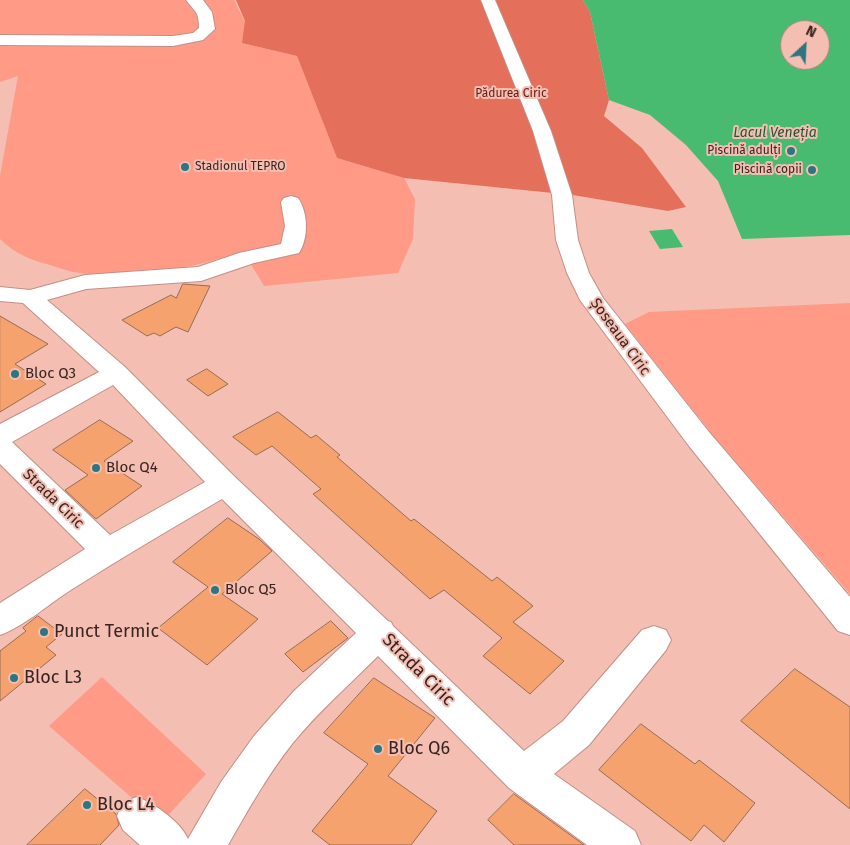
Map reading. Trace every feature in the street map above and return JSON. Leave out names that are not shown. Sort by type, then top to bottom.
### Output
[{"type":"street","points":[[0,40],[173,41],[198,37],[207,29],[207,13],[203,6],[193,0]]},
{"type":"street","name":"Șoseaua Ciric","points":[[488,0],[542,131],[562,195],[567,240],[578,273],[592,300],[699,439],[850,621]]},
{"type":"street","points":[[15,296],[85,282],[201,274],[247,258],[291,248],[296,226],[291,202]]},
{"type":"street","points":[[201,274],[232,282]]},
{"type":"street","name":"Strada Ciric","points":[[15,296],[116,373],[224,484],[379,632],[523,775],[621,845]]},
{"type":"street","points":[[0,436],[116,373]]},
{"type":"street","name":"Strada Ciric","points":[[0,448],[107,552]]},
{"type":"street","points":[[0,621],[38,594],[224,484]]},
{"type":"street","points":[[206,845],[238,789],[268,746],[379,632]]},
{"type":"street","points":[[523,775],[576,733],[654,640]]},
{"type":"street","points":[[137,816],[170,845]]},
{"type":"shaded area","name":"Stadionul TEPRO","points":[[0,0],[234,0],[246,24],[242,43],[297,56],[337,158],[404,178],[415,199],[413,239],[398,273],[264,286],[243,251],[184,268],[141,274],[99,275],[72,272],[30,259],[11,249],[0,239],[0,176],[18,76],[0,82]]},
{"type":"shaded area","points":[[850,303],[850,594],[712,434],[625,324],[649,312]]},
{"type":"shaded area","points":[[102,677],[206,774],[161,823],[49,726]]},
{"type":"green space","name":"Pădurea Ciric","points":[[236,0],[583,0],[590,12],[609,100],[604,116],[642,148],[686,207],[668,211],[573,195],[404,178],[337,158],[297,56],[242,43],[245,21]]},
{"type":"water","name":"Lacul Veneția","points":[[583,0],[850,0],[850,235],[742,239],[718,181],[686,145],[650,115],[609,100],[590,12]]},
{"type":"water","points":[[672,229],[683,247],[660,249],[649,231]]},
{"type":"building","points":[[183,284],[210,286],[188,332],[176,327],[160,336],[154,333],[147,336],[122,320],[171,295],[176,298]]},
{"type":"building","name":"Bloc Q3","points":[[0,316],[48,344],[15,364],[46,384],[0,412]]},
{"type":"building","points":[[207,369],[228,384],[208,396],[187,380]]},
{"type":"building","points":[[278,412],[311,438],[316,435],[340,455],[337,457],[411,521],[414,519],[492,581],[497,577],[533,606],[513,622],[564,661],[530,694],[483,656],[502,638],[444,590],[430,599],[313,494],[321,489],[272,446],[256,455],[233,437]]},
{"type":"building","name":"Bloc Q4","points":[[100,420],[133,441],[104,461],[142,486],[96,519],[65,490],[88,475],[53,450]]},
{"type":"building","name":"Bloc Q5","points":[[228,518],[259,539],[272,551],[222,594],[258,619],[207,665],[158,628],[208,587],[173,562]]},
{"type":"building","name":"Bloc L3","points":[[38,616],[62,634],[46,647],[56,655],[0,701],[0,651],[26,631],[23,628]]},
{"type":"building","points":[[331,621],[348,638],[303,672],[285,654]]},
{"type":"building","points":[[795,669],[850,707],[850,809],[741,721]]},
{"type":"building","name":"Bloc Q6","points":[[374,678],[435,718],[388,776],[437,811],[411,845],[330,845],[312,831],[368,764],[324,733]]},
{"type":"building","points":[[641,724],[695,764],[699,760],[755,803],[724,842],[704,825],[691,841],[599,770]]},
{"type":"building","name":"Bloc L4","points":[[85,789],[116,814],[119,825],[100,845],[27,845]]},
{"type":"building","points":[[514,794],[584,845],[514,845],[488,820]]},
{"type":"place","name":"Piscină adulți","points":[[791,151]]},
{"type":"place","name":"Stadionul TEPRO","points":[[185,167]]},
{"type":"place","name":"Piscină copii","points":[[812,170]]},
{"type":"place","name":"Bloc Q3","points":[[15,374]]},
{"type":"place","name":"Bloc Q4","points":[[96,468]]},
{"type":"place","name":"Bloc Q5","points":[[215,590]]},
{"type":"place","name":"Punct Termic","points":[[44,632]]},
{"type":"place","name":"Bloc L3","points":[[14,678]]},
{"type":"place","name":"Bloc Q6","points":[[378,749]]},
{"type":"place","name":"Bloc L4","points":[[87,805]]}]
